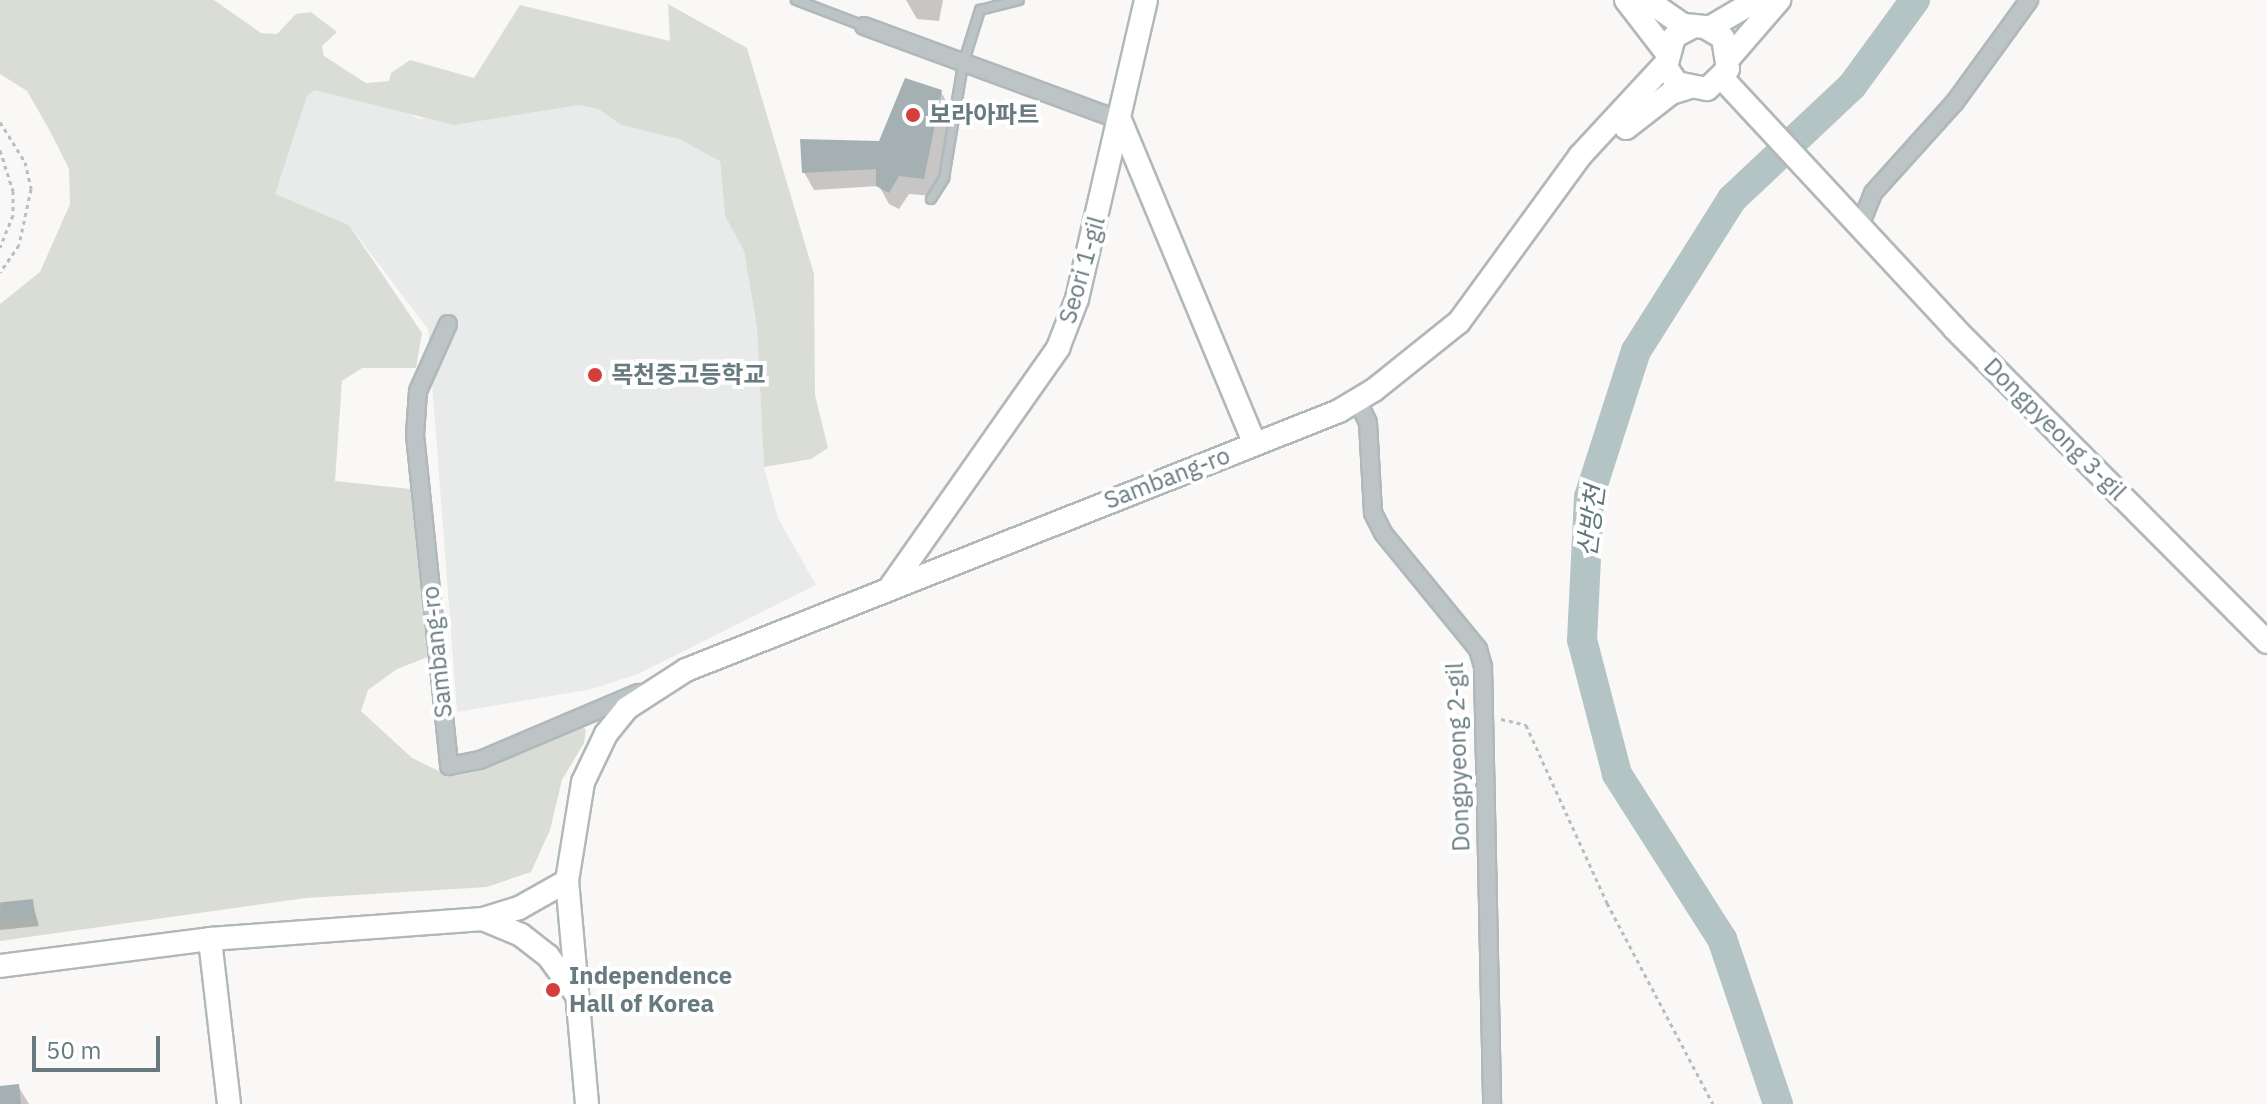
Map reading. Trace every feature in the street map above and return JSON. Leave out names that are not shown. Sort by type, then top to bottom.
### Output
[{"type":"street","name":"Seori 1-gil","points":[[890,587],[1058,348],[1077,299],[1146,0]]},
{"type":"street","points":[[1626,0],[1666,58],[1670,77],[1687,88],[1707,89],[1779,0]]},
{"type":"street","points":[[1647,0],[1723,38],[1726,69]]},
{"type":"street","points":[[1666,58],[1674,37],[1757,0]]},
{"type":"street","points":[[1852,221],[1873,193],[1955,102],[2029,0]]},
{"type":"street","points":[[864,26],[1120,120],[1255,444]]},
{"type":"street","name":"Sambang-ro","points":[[448,324],[418,391],[415,435],[449,766],[480,760],[890,587],[1255,444],[1357,400],[1459,322],[1517,238],[1666,58]]},
{"type":"street","name":"Dongpyeong 3-gil","points":[[1726,69],[1743,101],[1852,221],[2267,642]]},
{"type":"street","name":"Sambang-ro","points":[[1591,147],[1611,142],[1643,112],[1687,88]]},
{"type":"street","name":"Dongpyeong 2-gil","points":[[1357,400],[1368,423],[1373,513],[1383,533],[1478,649],[1483,714],[1492,1104]]},
{"type":"street","name":"Sambang-ro","points":[[587,1104],[567,881],[583,782],[606,734],[654,686]]},
{"type":"street","points":[[0,966],[210,939],[483,919],[519,908],[567,881]]},
{"type":"street","points":[[483,919],[521,935],[548,956],[576,993]]},
{"type":"street","points":[[210,939],[229,1104]]},
{"type":"lane","points":[[796,0],[864,26]]},
{"type":"lane","points":[[931,199],[944,178],[963,64],[980,10],[1019,0]]},
{"type":"path","points":[[0,122],[25,162],[31,189],[19,245],[0,272]]},
{"type":"path","points":[[0,150],[9,169],[13,215],[0,248]]},
{"type":"path","points":[[1483,714],[1526,725],[1607,903],[1713,1104]]},
{"type":"shaded area","points":[[0,0],[214,0],[261,33],[277,34],[296,14],[311,12],[337,32],[322,46],[324,56],[366,83],[389,81],[391,73],[410,60],[474,78],[520,5],[670,41],[668,4],[747,48],[814,274],[815,395],[828,448],[811,459],[764,467],[757,328],[744,251],[725,216],[720,161],[679,139],[621,125],[598,109],[579,105],[454,125],[314,90],[307,96],[275,194],[349,225],[422,333],[416,368],[362,368],[342,381],[335,481],[410,489],[428,657],[397,669],[368,690],[361,711],[412,758],[449,776],[474,772],[580,724],[586,730],[584,743],[562,780],[550,830],[531,872],[487,887],[306,898],[0,941],[0,304],[40,272],[70,204],[69,169],[50,131],[27,91],[0,74]]},
{"type":"shaded area","name":"목천중고등학교","points":[[314,90],[402,109],[418,119],[579,105],[598,109],[621,125],[679,139],[720,161],[725,216],[744,251],[757,328],[764,467],[778,518],[816,585],[638,674],[592,689],[457,712],[428,329],[349,225],[274,194],[307,95]]},
{"type":"building","name":"보라아파트","points":[[905,78],[942,90],[924,179],[899,176],[889,193],[876,186],[876,169],[802,173],[800,139],[879,141]]},
{"type":"building","points":[[33,899],[35,918],[2,921],[0,902]]},
{"type":"building","points":[[19,1084],[21,1104],[0,1104],[0,1086]]},
{"type":"waterway","name":"산방천","points":[[1778,1104],[1722,939],[1617,774],[1582,640],[1589,497],[1636,351],[1732,199],[1852,86],[1915,0]]},
{"type":"place","name":"보라아파트","points":[[913,115]]},
{"type":"place","name":"목천중고등학교","points":[[595,375]]},
{"type":"place","name":"Independence Hall of Korea","points":[[553,990]]}]
